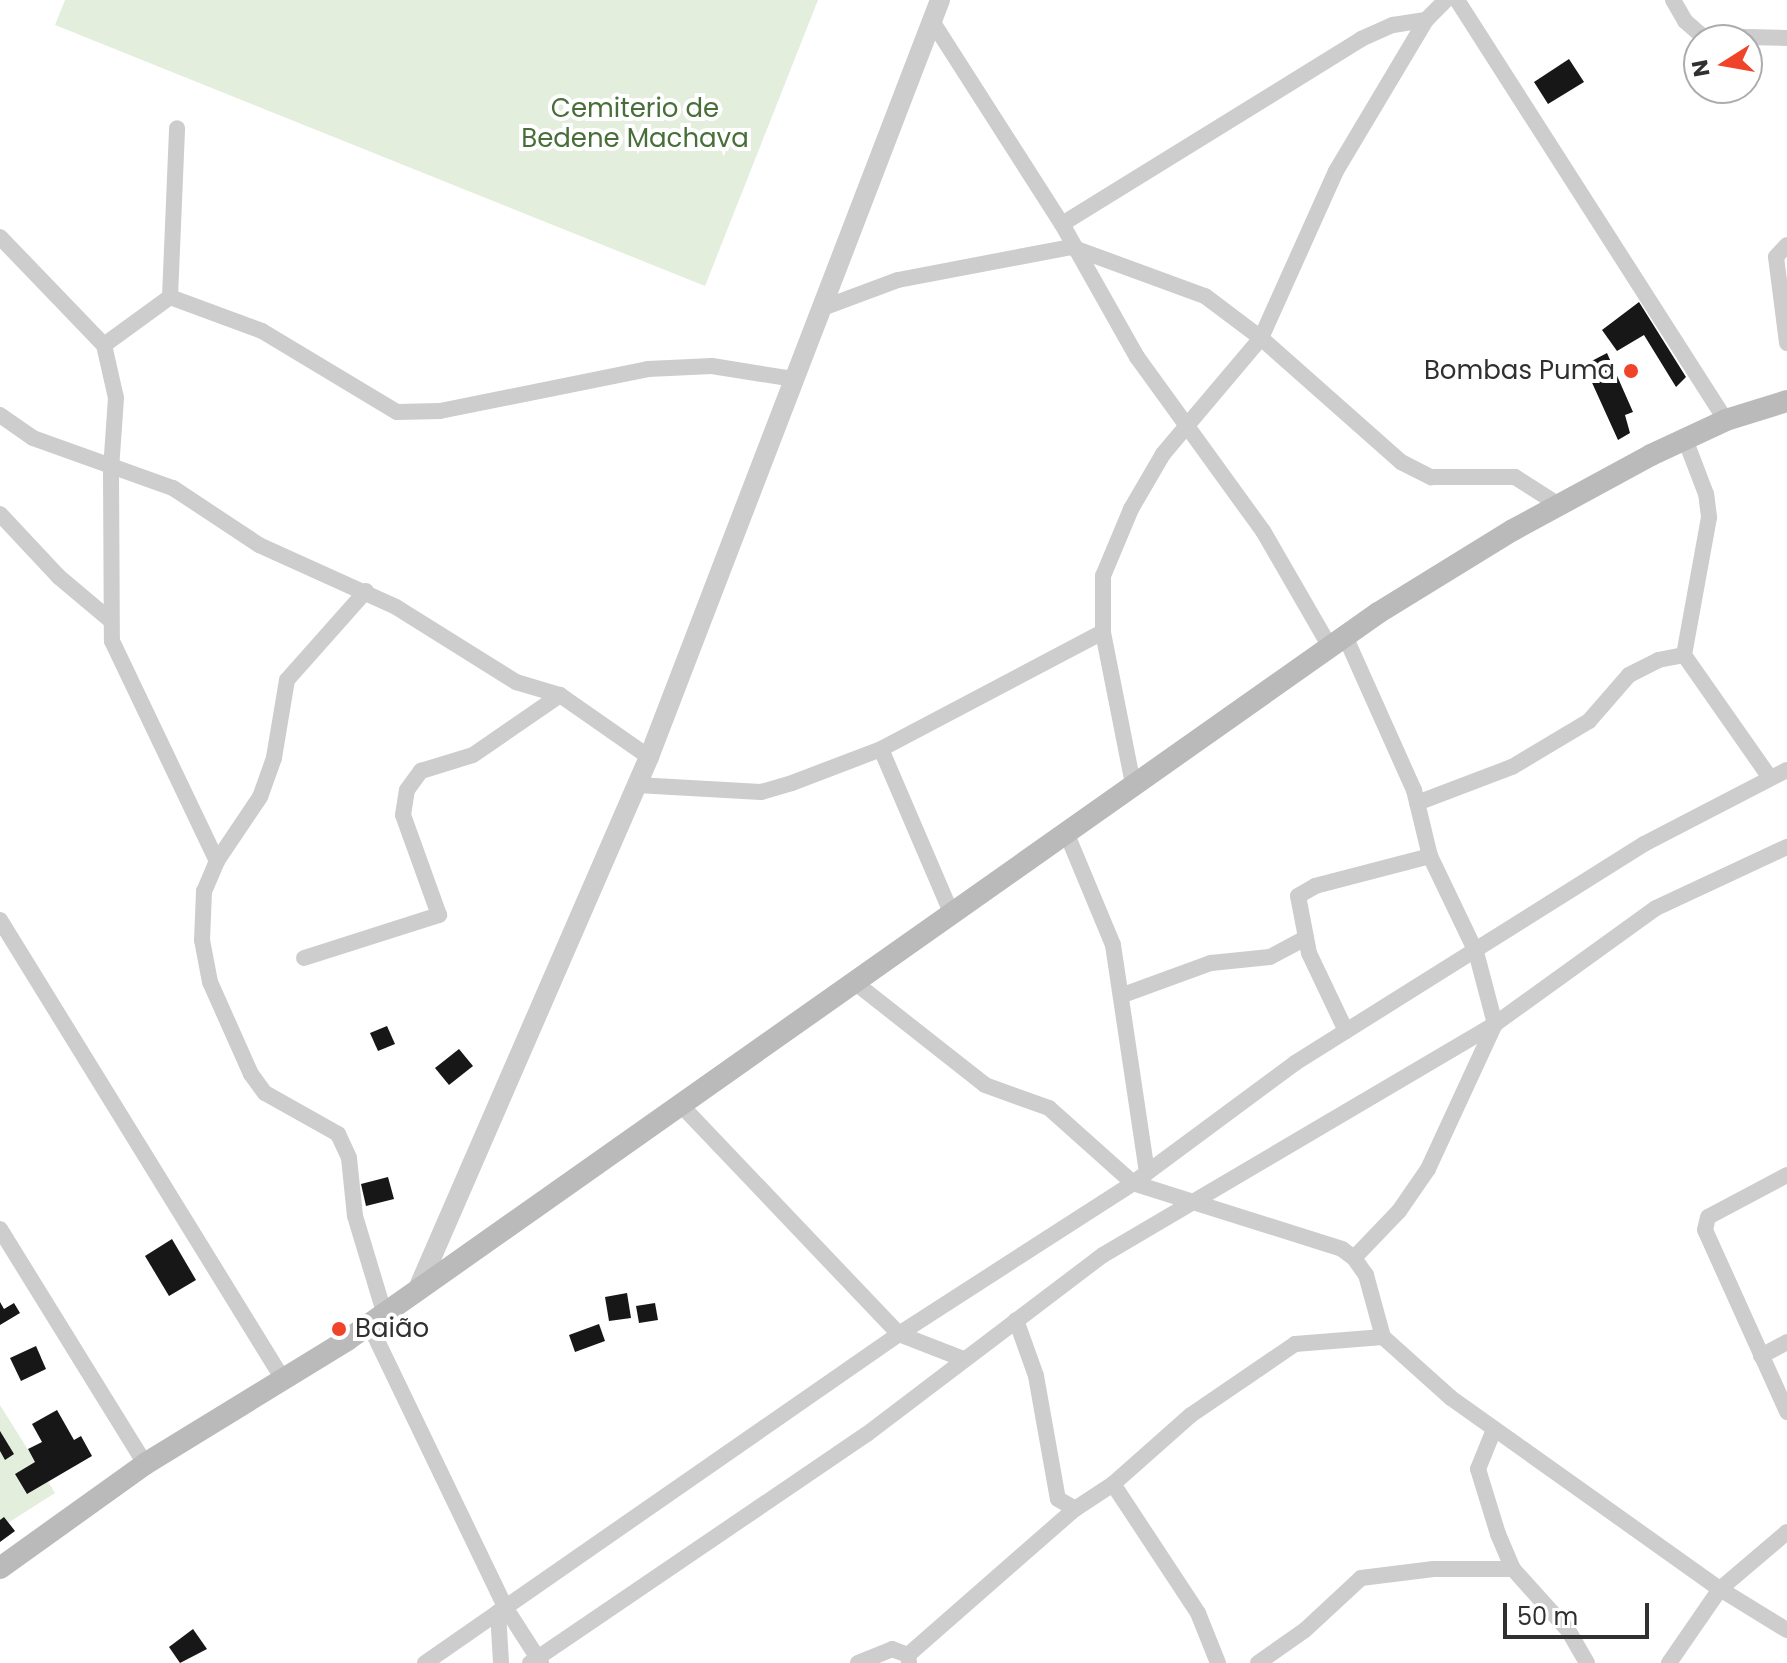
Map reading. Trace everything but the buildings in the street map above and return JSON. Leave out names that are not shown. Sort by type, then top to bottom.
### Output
[{"type":"main road","points":[[0,1568],[145,1464],[284,1381],[377,1318],[420,1284],[1337,641],[1559,505],[1726,420],[1787,401]]},
{"type":"street","points":[[420,1284],[649,757],[940,0]]},
{"type":"street","points":[[1133,784],[1103,632],[1103,576],[1131,509],[1163,454],[1261,338],[1336,171],[1426,20],[1446,0]]},
{"type":"street","points":[[1457,0],[1726,420]]},
{"type":"street","points":[[1673,0],[1685,21],[1702,36],[1787,38]]},
{"type":"street","points":[[1062,224],[1348,47],[1393,25],[1426,20]]},
{"type":"street","points":[[932,21],[1062,224],[1071,247],[1137,357],[1188,423],[1337,641],[1417,803],[1430,856],[1476,952],[1495,1024],[1428,1169],[1399,1211],[1354,1258]]},
{"type":"street","points":[[170,297],[177,128]]},
{"type":"street","points":[[0,237],[104,345],[116,398],[111,470],[109,619],[126,672],[217,861]]},
{"type":"street","points":[[1787,245],[1776,257],[1787,343]]},
{"type":"street","points":[[820,309],[898,280],[1071,247],[1205,296],[1261,338],[1401,462],[1431,477],[1515,477],[1559,505]]},
{"type":"street","points":[[170,297],[262,331],[397,412],[440,411],[648,369],[712,366],[793,379]]},
{"type":"street","points":[[104,345],[170,297]]},
{"type":"street","points":[[0,415],[33,438],[111,470],[173,488],[259,545],[366,591],[516,682],[560,695],[649,757]]},
{"type":"street","points":[[1685,439],[1706,494],[1709,539],[1684,655],[1770,778]]},
{"type":"street","points":[[0,514],[59,577],[109,619]]},
{"type":"street","points":[[366,591],[287,680],[274,758],[260,797],[217,861],[204,891],[202,940],[210,982],[251,1074],[265,1093],[338,1134],[349,1158],[355,1216],[377,1318],[502,1610],[536,1661],[867,1434],[1103,1255],[1495,1024],[1656,908],[1787,847]]},
{"type":"street","points":[[637,785],[761,792],[881,749],[1103,632]]},
{"type":"street","points":[[1417,803],[1512,767],[1589,721],[1629,675],[1658,660],[1684,655]]},
{"type":"street","points":[[304,958],[439,915],[403,815],[407,790],[431,764],[473,755],[560,695]]},
{"type":"street","points":[[881,749],[951,912]]},
{"type":"street","points":[[425,1663],[899,1334],[1140,1178],[1346,1031],[1644,844],[1787,770]]},
{"type":"street","points":[[1066,832],[1104,915],[1123,995],[1140,1178]]},
{"type":"street","points":[[1346,1031],[1304,939],[1298,896],[1315,886],[1430,856]]},
{"type":"street","points":[[0,920],[284,1381]]},
{"type":"street","points":[[1123,995],[1211,963],[1270,957],[1304,939]]},
{"type":"street","points":[[853,981],[985,1085],[1049,1108],[1140,1178],[1190,1201],[1342,1249],[1354,1258],[1366,1275],[1383,1337],[1493,1432],[1562,1473],[1720,1589],[1787,1630]]},
{"type":"street","points":[[679,1103],[899,1334],[963,1359]]},
{"type":"street","points":[[1787,1175],[1708,1217],[1705,1230],[1787,1412]]},
{"type":"street","points":[[0,1229],[145,1464]]},
{"type":"street","points":[[1016,1320],[1036,1376],[1058,1499],[1075,1509]]},
{"type":"street","points":[[858,1663],[892,1649],[909,1659],[1075,1509],[1113,1484],[1191,1415],[1295,1344],[1383,1337]]},
{"type":"street","points":[[1761,1356],[1787,1342]]},
{"type":"street","points":[[1493,1432],[1478,1469],[1483,1496],[1513,1569],[1568,1630],[1587,1663]]},
{"type":"street","points":[[1113,1484],[1198,1613],[1218,1663]]},
{"type":"street","points":[[1669,1663],[1720,1589],[1787,1532]]},
{"type":"street","points":[[1258,1663],[1305,1630],[1361,1578],[1421,1569],[1513,1569]]},
{"type":"street","points":[[501,1663],[502,1610]]},
{"type":"green space","name":"Cemiterio de Bedene Machava","points":[[65,0],[818,0],[705,286],[55,25]]},
{"type":"green space","points":[[0,1405],[55,1493],[0,1528]]},
{"type":"place","name":"Bombas Puma","points":[[1631,371]]},
{"type":"place","name":"Baião","points":[[339,1329]]}]
